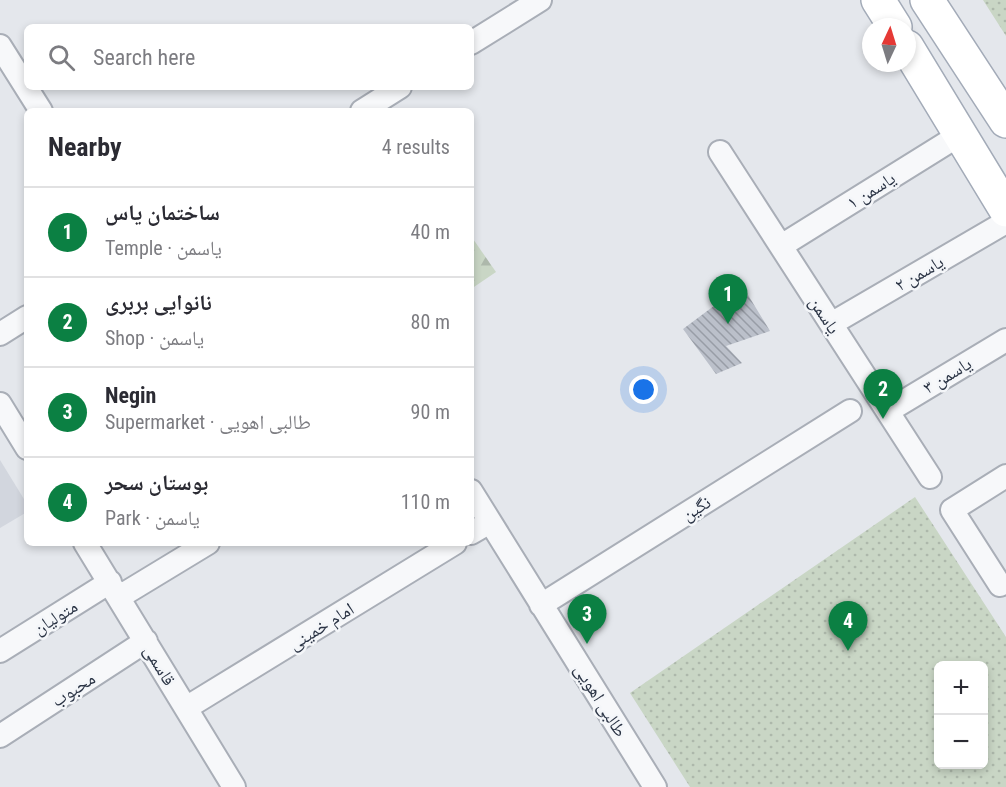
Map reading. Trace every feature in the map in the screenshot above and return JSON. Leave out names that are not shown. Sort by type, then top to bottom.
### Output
[{"type":"main road","points":[[878,0],[889,18]]},
{"type":"main road","points":[[927,0],[1006,121]]},
{"type":"main road","points":[[916,62],[1006,210]]},
{"type":"street","points":[[474,41],[534,1]]},
{"type":"street","points":[[0,46],[24,84]]},
{"type":"street","points":[[28,90],[39,108]]},
{"type":"street","points":[[367,108],[395,90]]},
{"type":"street","name":"یاسمن ۱","points":[[781,246],[961,134]]},
{"type":"street","name":"یاسمن","points":[[720,152],[930,477]]},
{"type":"street","name":"یاسمن ۲","points":[[831,324],[1006,222]]},
{"type":"street","points":[[0,334],[24,319]]},
{"type":"street","name":"یاسمن ۳","points":[[888,411],[1006,340]]},
{"type":"street","points":[[0,404],[24,443]]},
{"type":"street","name":"نگین","points":[[542,605],[850,411]]},
{"type":"street","points":[[1000,585],[952,510],[1006,476]]},
{"type":"street","name":"طالبی اهویی","points":[[474,503],[480,527],[542,605],[655,787]]},
{"type":"street","name":"قاسمی","points":[[88,546],[234,787]]},
{"type":"street","name":"متولیان","points":[[0,651],[202,546]]},
{"type":"street","name":"امام خمینی","points":[[186,708],[450,546]]},
{"type":"street","name":"محبوب","points":[[0,736],[146,641]]},
{"type":"shaded area","points":[[0,460],[24,499],[24,514],[0,528]]},
{"type":"green space","points":[[983,0],[1006,0],[1006,36]]},
{"type":"green space","points":[[474,240],[496,272],[474,287]]},
{"type":"green space","points":[[915,497],[1006,637],[1006,787],[690,787],[630,693]]},
{"type":"building","points":[[742,285],[770,331],[726,346],[742,363],[716,374],[683,329]]},
{"type":"place","name":"ساختمان یاس","points":[[728,324]]},
{"type":"place","name":"نانوایی بربری","points":[[883,419]]},
{"type":"place","name":"Negin","points":[[587,644]]},
{"type":"place","name":"بوستان سحر","points":[[848,651]]}]
